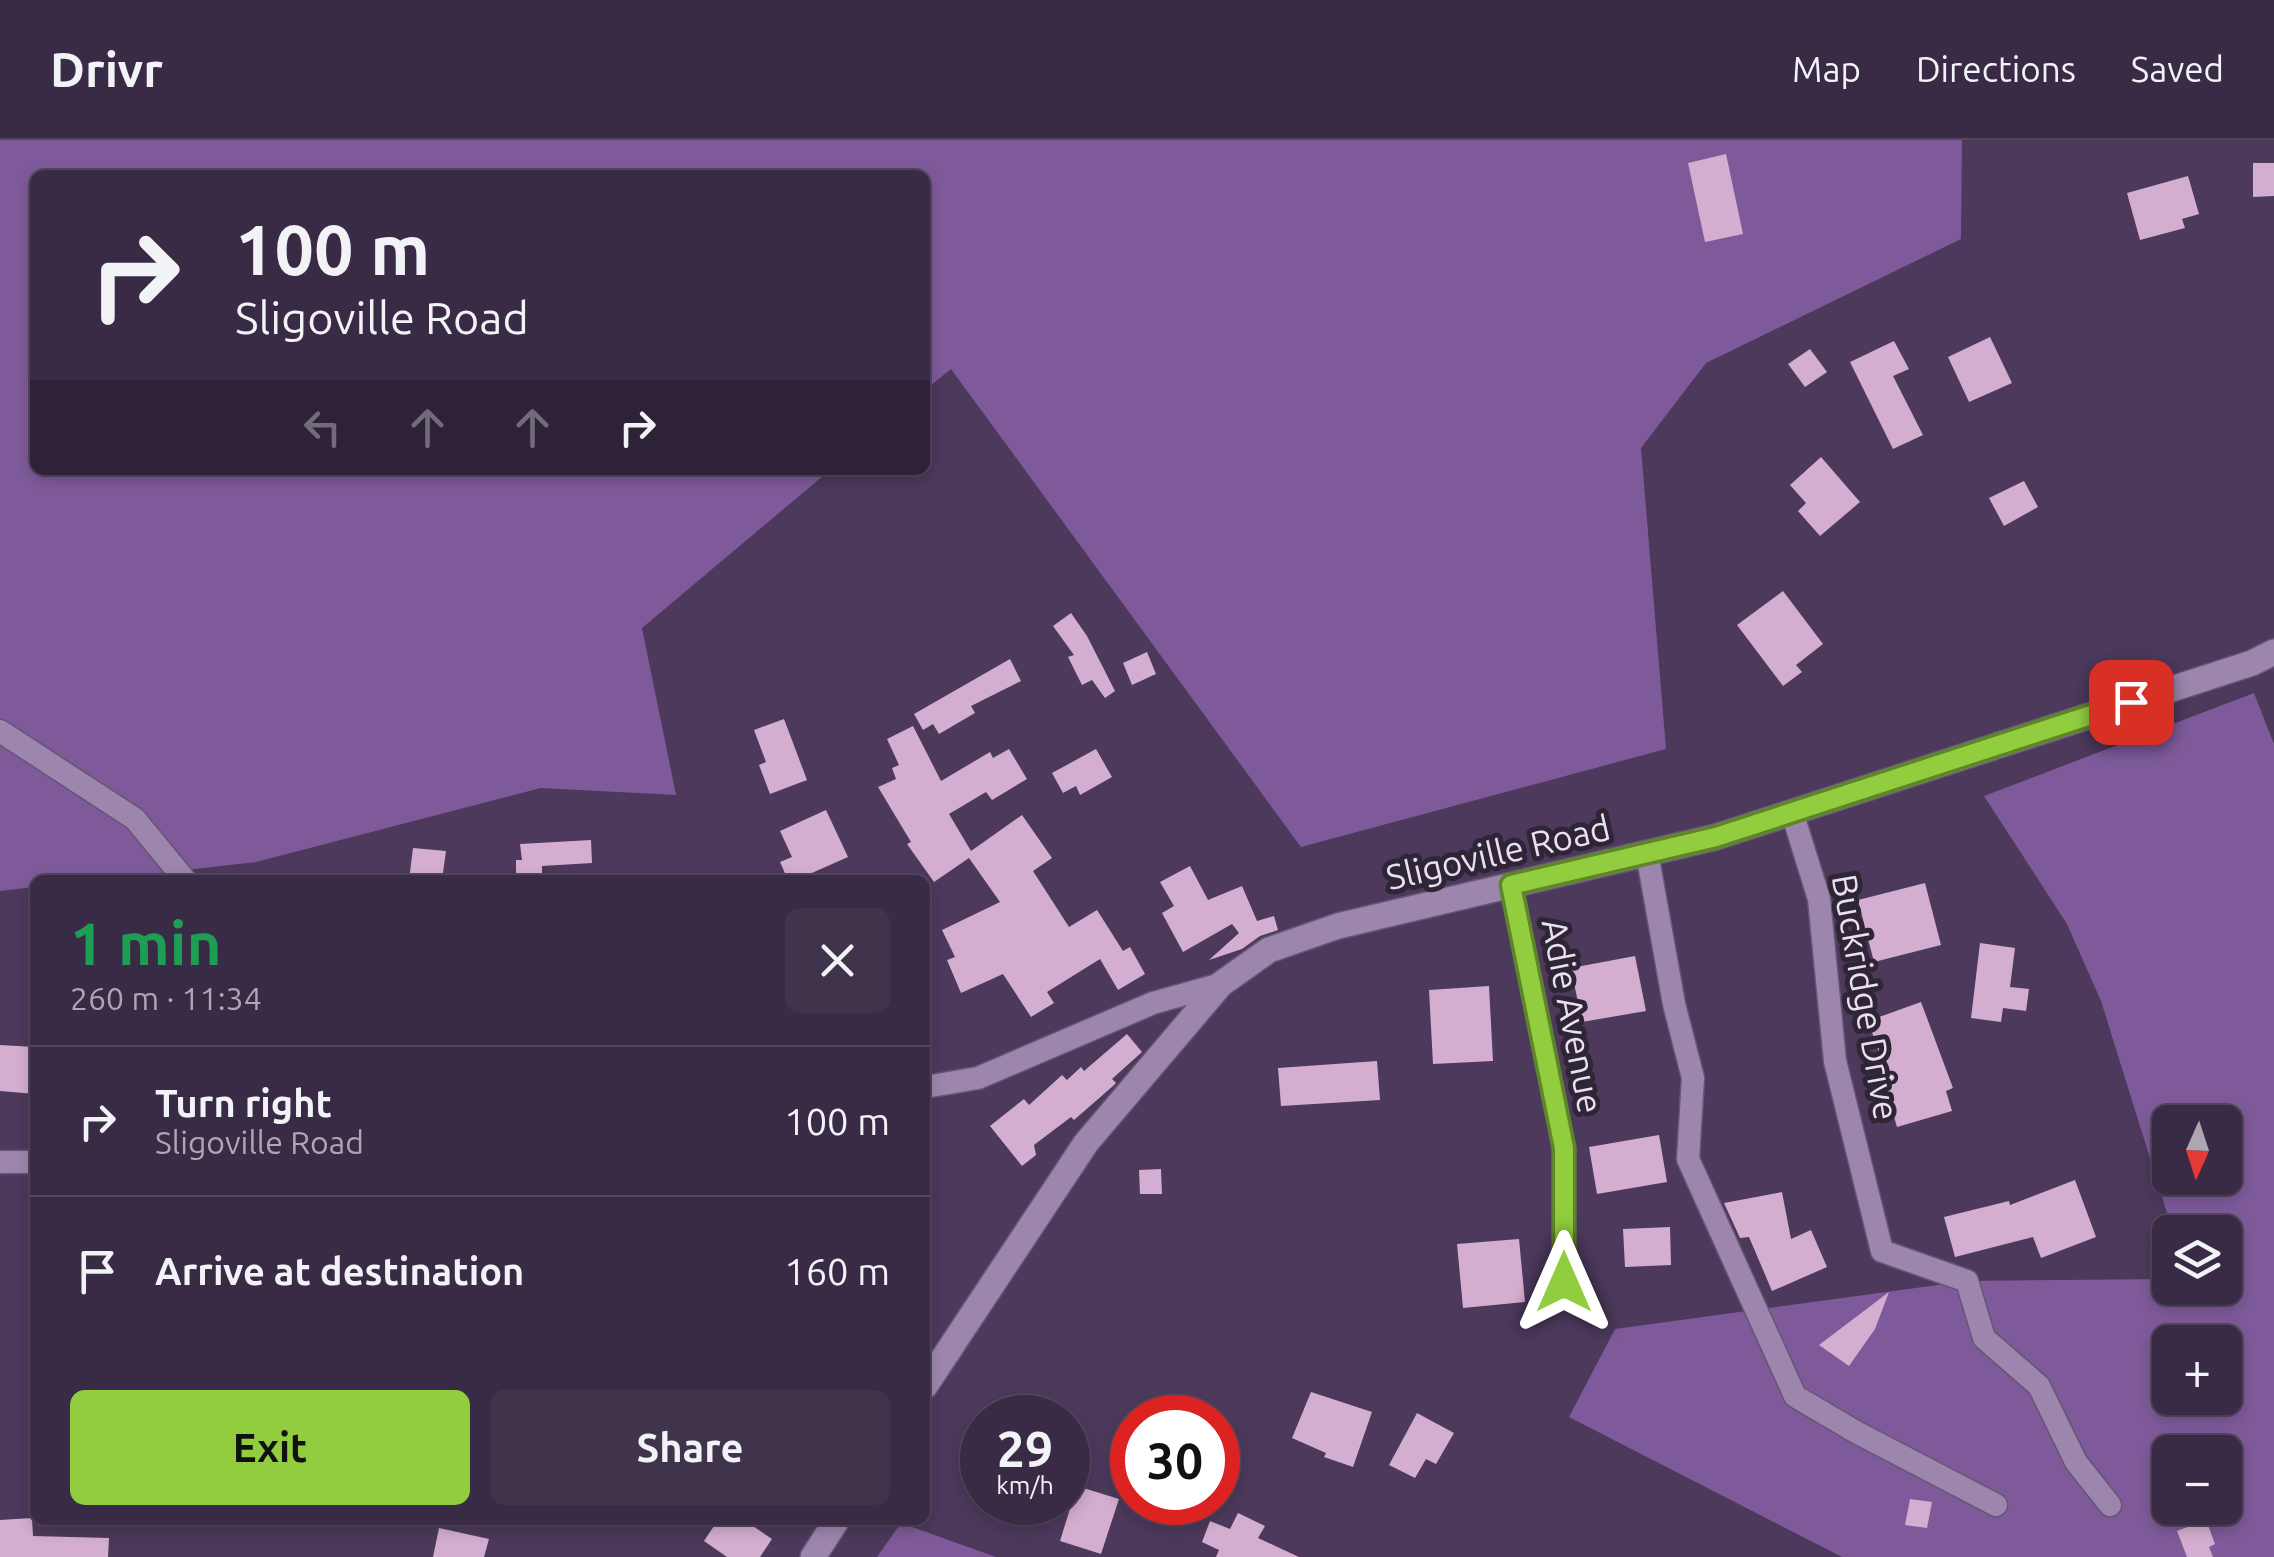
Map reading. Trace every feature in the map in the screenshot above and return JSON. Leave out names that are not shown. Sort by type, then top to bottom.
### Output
[{"type":"street","name":"Sligoville Road","points":[[930,1378],[1086,1143],[1221,984],[1269,950],[1338,926],[1716,837],[2252,663],[2274,652]]},
{"type":"street","points":[[0,732],[135,819],[181,875]]},
{"type":"street","name":"Buckridge Drive","points":[[1792,812],[1818,899],[1835,1060],[1882,1250],[1967,1281],[1984,1338],[2039,1386],[2076,1462],[2110,1505]]},
{"type":"street","points":[[1647,853],[1674,1004],[1693,1078],[1688,1159],[1795,1396],[1996,1506]]},
{"type":"street","name":"Adie Avenue","points":[[1511,885],[1564,1148],[1564,1282]]},
{"type":"street","points":[[930,1086],[978,1078],[1153,1003],[1221,984]]},
{"type":"street","points":[[0,1162],[30,1162]]},
{"type":"street","points":[[813,1557],[834,1525]]},
{"type":"shaded area","points":[[0,140],[1962,140],[1961,239],[1706,363],[1641,448],[1666,749],[1301,847],[951,369],[930,386],[930,170],[30,170],[30,475],[824,475],[642,628],[676,795],[541,788],[256,862],[141,875],[30,875],[30,888],[0,891]]},
{"type":"shaded area","points":[[2254,693],[2274,744],[2274,1557],[1842,1557],[1569,1417],[1615,1329],[1967,1281],[2152,1279],[2152,1305],[2242,1305],[2242,1215],[2168,1215],[2161,1195],[2242,1195],[2242,1105],[2152,1105],[2152,1165],[2101,1001],[2067,924],[1984,796]]},
{"type":"shaded area","points":[[900,1525],[907,1525],[996,1557],[877,1557]]},
{"type":"building","points":[[1726,154],[1743,234],[1705,242],[1688,163]]},
{"type":"building","points":[[2253,163],[2274,163],[2274,196],[2253,197]]},
{"type":"building","points":[[2188,176],[2199,214],[2182,219],[2185,228],[2140,240],[2127,193]]},
{"type":"building","points":[[1990,337],[2012,383],[1969,402],[1948,357]]},
{"type":"building","points":[[1894,341],[1909,369],[1893,376],[1923,435],[1893,449],[1850,362]]},
{"type":"building","points":[[1810,349],[1827,372],[1805,387],[1788,364]]},
{"type":"building","points":[[1821,457],[1860,502],[1820,536],[1798,511],[1806,503],[1790,485]]},
{"type":"building","points":[[2024,481],[2038,507],[2004,526],[1989,498]]},
{"type":"building","points":[[1783,591],[1823,644],[1796,665],[1802,672],[1783,686],[1737,625]]},
{"type":"building","points":[[1071,613],[1115,691],[1105,698],[1092,680],[1082,685],[1068,657],[1074,655],[1053,626]]},
{"type":"building","points":[[1147,652],[1156,674],[1132,685],[1123,663]]},
{"type":"building","points":[[1010,659],[1021,681],[971,706],[975,713],[939,734],[933,724],[923,730],[914,714]]},
{"type":"building","points":[[784,719],[807,780],[770,794],[759,765],[766,762],[754,730]]},
{"type":"building","points":[[913,726],[941,781],[990,752],[993,758],[1009,749],[1027,779],[992,800],[986,792],[949,814],[971,851],[1022,815],[1052,858],[1033,871],[1069,927],[1097,910],[1123,951],[1130,947],[1145,974],[1118,990],[1100,959],[1047,992],[1054,1003],[1031,1017],[1003,974],[961,993],[947,960],[955,957],[942,930],[1000,902],[969,858],[934,882],[907,844],[911,842],[878,787],[896,779],[892,768],[899,765],[887,739]]},
{"type":"building","points":[[1096,749],[1112,777],[1080,795],[1076,786],[1063,793],[1052,773]]},
{"type":"building","points":[[826,810],[848,857],[807,875],[786,875],[780,862],[792,857],[780,831]]},
{"type":"building","points":[[591,840],[592,863],[542,866],[542,875],[516,875],[516,860],[522,860],[520,844]]},
{"type":"building","points":[[413,848],[446,851],[443,875],[410,875]]},
{"type":"building","points":[[1190,866],[1208,900],[1242,886],[1257,921],[1274,916],[1278,930],[1260,936],[1242,949],[1209,960],[1239,933],[1232,924],[1183,952],[1162,913],[1174,906],[1160,882]]},
{"type":"building","points":[[1925,883],[1941,945],[1874,962],[1858,900]]},
{"type":"building","points":[[1980,943],[2015,948],[2010,987],[2029,989],[2026,1011],[2003,1008],[2001,1022],[1971,1018]]},
{"type":"building","points":[[1635,956],[1646,1011],[1582,1022],[1571,968]]},
{"type":"building","points":[[1489,986],[1493,1061],[1433,1064],[1429,990]]},
{"type":"building","points":[[1921,1002],[1953,1088],[1946,1091],[1952,1111],[1897,1127],[1885,1085],[1890,1084],[1868,1021]]},
{"type":"building","points":[[1127,1034],[1142,1052],[1112,1079],[1116,1083],[1113,1086],[1074,1120],[1071,1117],[1034,1145],[1036,1155],[1022,1166],[990,1126],[1024,1099],[1029,1105],[1062,1075],[1067,1080],[1081,1067],[1084,1071]]},
{"type":"building","points":[[0,1045],[30,1047],[30,1094],[0,1091]]},
{"type":"building","points":[[1377,1061],[1380,1100],[1281,1106],[1278,1068]]},
{"type":"building","points":[[1659,1135],[1667,1182],[1597,1194],[1589,1147]]},
{"type":"building","points":[[1161,1169],[1162,1194],[1140,1194],[1139,1170]]},
{"type":"building","points":[[2075,1180],[2096,1237],[2041,1258],[2033,1237],[1955,1257],[1944,1217],[2009,1201],[2010,1205]]},
{"type":"building","points":[[1782,1192],[1791,1239],[1811,1230],[1827,1267],[1772,1291],[1749,1237],[1740,1238],[1724,1203]]},
{"type":"building","points":[[1670,1227],[1671,1265],[1625,1267],[1623,1229]]},
{"type":"building","points":[[1519,1239],[1525,1302],[1463,1308],[1457,1244]]},
{"type":"building","points":[[1889,1292],[1875,1329],[1849,1366],[1819,1345]]},
{"type":"building","points":[[1311,1392],[1372,1412],[1353,1467],[1324,1457],[1326,1453],[1292,1438]]},
{"type":"building","points":[[1417,1413],[1454,1433],[1436,1464],[1426,1459],[1415,1478],[1389,1465]]},
{"type":"building","points":[[1090,1490],[1110,1496],[1110,1525],[1101,1554],[1060,1541],[1065,1525],[1090,1525]]},
{"type":"building","points":[[1910,1499],[1932,1502],[1927,1528],[1905,1525]]},
{"type":"building","points":[[1240,1514],[1265,1526],[1258,1538],[1299,1557],[1216,1557],[1219,1550],[1202,1542],[1208,1525],[1230,1529],[1240,1525]]},
{"type":"building","points":[[30,1518],[33,1536],[109,1538],[108,1557],[0,1557],[0,1520]]},
{"type":"building","points":[[715,1525],[751,1525],[772,1539],[760,1557],[727,1557],[704,1541]]},
{"type":"building","points":[[2208,1525],[2215,1544],[2209,1547],[2213,1557],[2187,1557],[2177,1531]]},
{"type":"building","points":[[439,1528],[489,1539],[484,1557],[433,1557]]},
{"type":"route","points":[[1564,1282],[1564,1148],[1511,885],[1716,837],[2131,702]]}]
